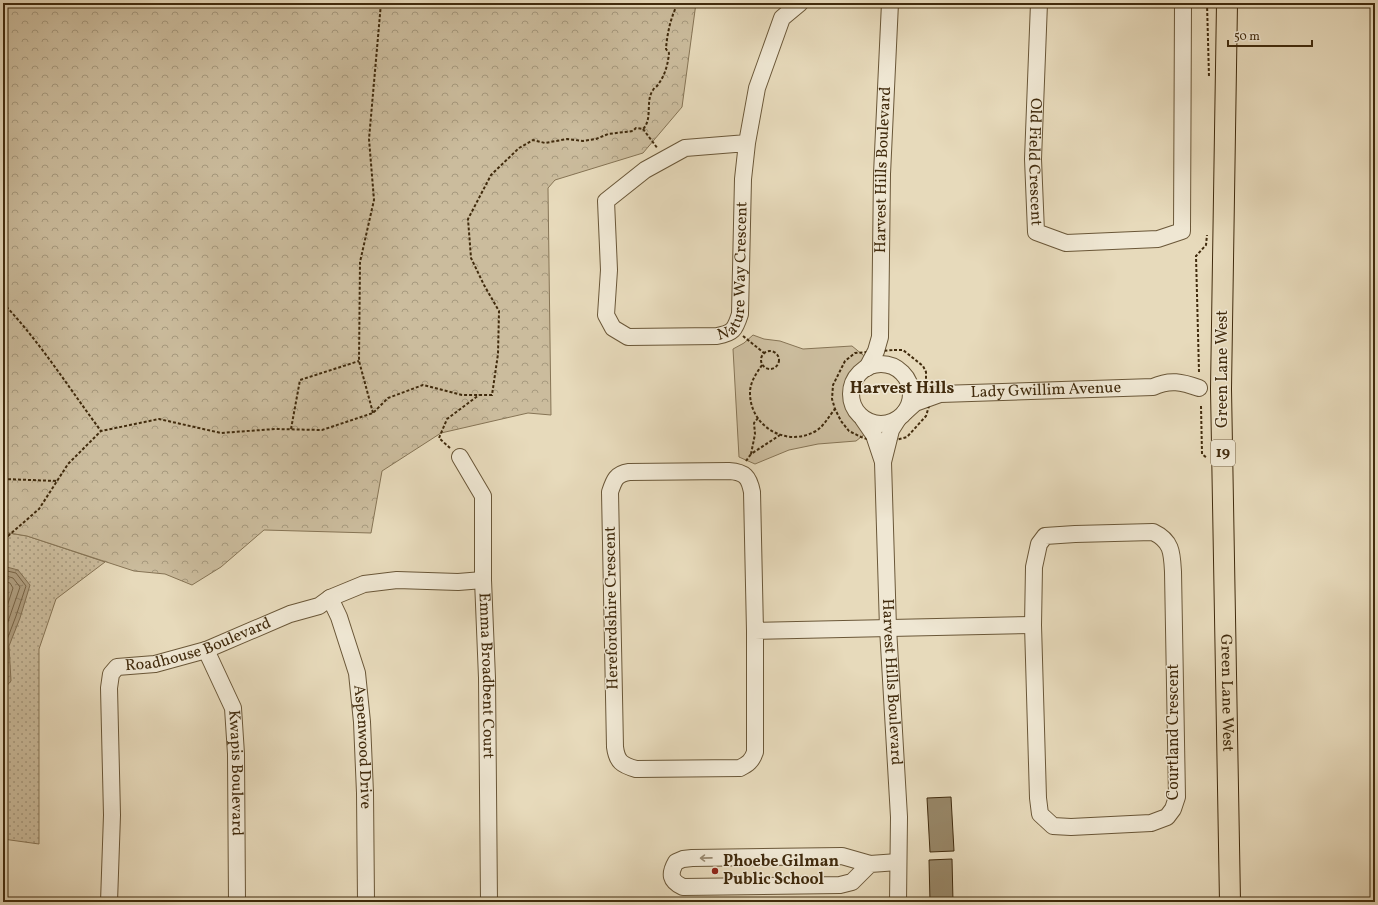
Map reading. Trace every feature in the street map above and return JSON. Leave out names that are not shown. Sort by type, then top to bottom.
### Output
[{"type":"main road","name":"Green Lane West","points":[[1227,3],[1222,389],[1230,902]]},
{"type":"street","name":"Nature Way Crescent","points":[[747,143],[686,148],[645,170],[606,201],[609,270],[606,315],[613,328],[628,338],[717,336],[728,334],[735,328],[740,314],[743,179],[747,143],[757,88],[782,18],[800,3]]},
{"type":"street","name":"Harvest Hills Boulevard","points":[[867,368],[881,346],[882,174],[890,3]]},
{"type":"street","name":"Old Field Crescent","points":[[1039,3],[1032,159],[1036,232],[1066,243],[1158,238],[1182,231],[1183,3]]},
{"type":"street","points":[[881,346],[908,382],[911,392],[910,402],[901,415],[888,424],[878,424],[863,419],[856,411],[852,402],[851,391],[853,383],[859,374],[867,368],[877,365],[887,365],[900,372]]},
{"type":"street","name":"Lady Gwillim Avenue","points":[[900,372],[918,385],[933,391],[1152,387],[1161,393],[1184,393],[1199,388],[1222,389]]},
{"type":"street","name":"Lady Gwillim Avenue","points":[[901,415],[933,391]]},
{"type":"street","name":"Harvest Hills Boulevard","points":[[882,462],[891,430],[901,415]]},
{"type":"street","name":"Harvest Hills Boulevard","points":[[863,419],[871,429],[882,462],[888,628],[899,817],[898,902]]},
{"type":"street","name":"Emma Broadbent Court","points":[[460,457],[483,496],[483,580],[487,678],[489,902]]},
{"type":"street","name":"Herefordshire Crescent","points":[[729,471],[739,472],[746,477],[750,482],[752,492],[755,630],[755,752],[753,759],[740,768],[636,769],[623,765],[616,757],[615,740],[610,492],[617,476],[628,472],[729,471]]},
{"type":"street","name":"Courtland Crescent","points":[[1153,532],[1162,536],[1172,550],[1177,797],[1173,809],[1167,817],[1152,823],[1071,827],[1054,826],[1040,814],[1033,625],[1034,567],[1039,544],[1045,536],[1153,532]]},
{"type":"street","name":"Roadhouse Boulevard","points":[[109,902],[112,815],[109,688],[111,674],[117,667],[155,664],[206,650],[290,614],[319,606],[330,598],[364,584],[397,580],[458,582],[483,580]]},
{"type":"street","name":"Aspenwood Drive","points":[[330,598],[340,617],[357,672],[362,722],[365,793],[366,902]]},
{"type":"street","points":[[755,630],[1033,625]]},
{"type":"street","name":"Kwapis Boulevard","points":[[206,650],[233,708],[236,754],[237,902]]},
{"type":"street","points":[[870,864],[852,882],[840,885],[683,888],[676,884],[672,877],[672,868],[676,862],[683,859],[692,858],[842,856],[870,864],[898,862]]},
{"type":"path","points":[[373,413],[360,361],[360,262],[374,200],[369,139],[381,3]]},
{"type":"path","points":[[642,129],[647,125],[650,98],[653,90],[662,78],[668,63],[669,53],[666,49],[667,38],[674,10],[678,3]]},
{"type":"path","points":[[3,535],[8,536],[39,509],[68,464],[100,431],[159,419],[221,433],[275,429],[322,430],[373,413],[388,398],[423,385],[462,395],[492,395],[498,354],[499,311],[484,285],[472,258],[468,219],[491,175],[519,148],[533,140],[545,143],[567,139],[583,141],[596,139],[608,134],[633,131],[636,128],[642,129],[666,159]]},
{"type":"path","points":[[1196,256],[1199,372]]},
{"type":"path","points":[[3,303],[49,359],[100,431]]},
{"type":"path","points":[[735,328],[764,353]]},
{"type":"path","points":[[876,442],[849,431],[835,409],[832,399],[833,385],[845,361],[855,353],[881,346],[903,350],[923,366],[933,391]]},
{"type":"path","points":[[762,365],[767,369],[773,368],[779,361],[777,355],[773,352],[764,353]]},
{"type":"path","points":[[764,353],[761,359],[762,365],[754,378],[750,392],[752,407],[758,418],[761,423],[772,432],[786,437],[801,437],[815,431],[826,422],[835,409]]},
{"type":"path","points":[[291,430],[300,380],[360,361]]},
{"type":"path","points":[[460,457],[439,438],[447,419],[480,395]]},
{"type":"path","points":[[1200,406],[1202,454]]},
{"type":"path","points":[[758,418],[754,423],[755,434],[751,454],[763,444],[780,435]]},
{"type":"path","points":[[3,479],[57,481]]},
{"type":"green space","points":[[3,3],[696,3],[682,107],[643,153],[555,180],[548,188],[551,415],[528,413],[441,433],[382,471],[371,533],[264,530],[221,567],[192,585],[165,574],[134,571],[27,536],[3,532]]},
{"type":"green space","points":[[753,335],[764,339],[780,341],[803,349],[852,346],[868,359],[858,369],[852,378],[848,387],[847,395],[848,404],[852,413],[865,434],[856,441],[818,444],[789,450],[755,464],[739,457],[733,349],[744,343]]},
{"type":"green space","points":[[3,532],[27,536],[105,562],[56,599],[39,649],[39,844],[3,839]]},
{"type":"water","points":[[3,566],[18,570],[30,585],[20,618],[9,646],[11,681],[3,690]]},
{"type":"building","points":[[951,797],[954,851],[930,852],[927,798]]},
{"type":"building","points":[[952,859],[953,902],[930,902],[929,860]]},
{"type":"place","name":"Phoebe Gilman Public School","points":[[715,871]]},
{"type":"district","name":"Harvest Hills","points":[[902,388]]}]
